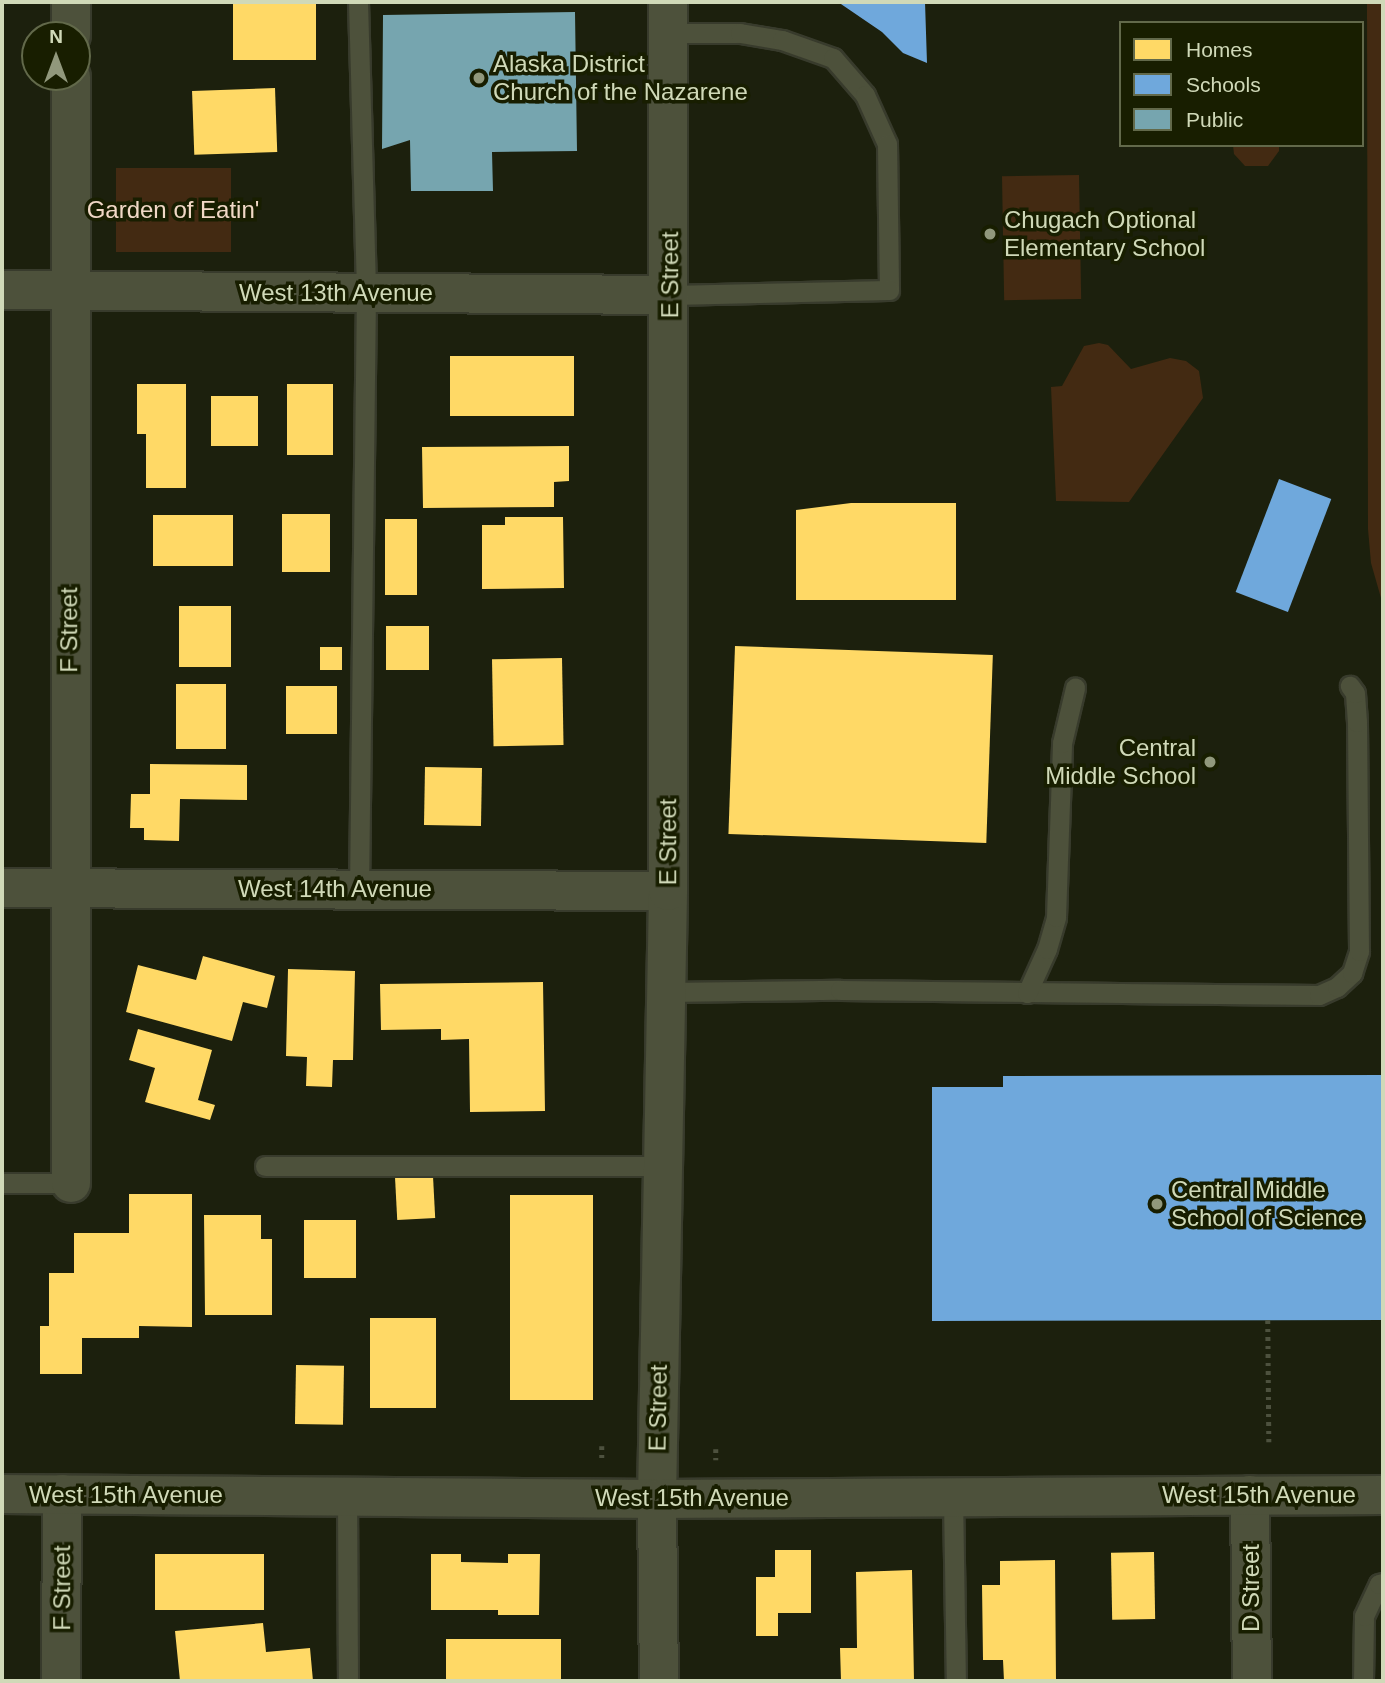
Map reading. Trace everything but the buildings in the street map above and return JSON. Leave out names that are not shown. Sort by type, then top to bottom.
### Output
[{"type":"street","points":[[71,2],[71,21]]},
{"type":"street","name":"E Street","points":[[659,1681],[657,1499],[668,891],[668,18]]},
{"type":"street","name":"F Street","points":[[71,91],[71,1183]]},
{"type":"street","name":"West 13th Avenue","points":[[2,290],[670,295]]},
{"type":"street","name":"West 14th Avenue","points":[[2,888],[668,891]]},
{"type":"street","name":"West 15th Avenue","points":[[2,1494],[657,1499],[1383,1495]]},
{"type":"street","name":"F Street","points":[[61,1681],[62,1494]]},
{"type":"street","name":"D Street","points":[[1250,1495],[1252,1681]]},
{"type":"lane","points":[[358,2],[366,293],[359,889]]},
{"type":"lane","points":[[668,18],[782,40],[833,58],[865,95],[887,144],[889,290],[670,295]]},
{"type":"lane","points":[[666,992],[840,990],[1319,995],[1338,987],[1352,973],[1359,951],[1357,722],[1355,693],[1350,686]]},
{"type":"lane","points":[[1027,993],[1047,949],[1056,916],[1062,743],[1075,688]]},
{"type":"lane","points":[[265,1166],[663,1166]]},
{"type":"lane","points":[[2,1183],[71,1183]]},
{"type":"lane","points":[[346,1497],[348,1681]]},
{"type":"lane","points":[[953,1497],[956,1681]]},
{"type":"lane","points":[[1363,1681],[1364,1616],[1379,1584],[1383,1583]]},
{"type":"path","points":[[1268,1320],[1269,1442]]},
{"type":"green space","points":[[1367,2],[1383,2],[1383,605],[1371,563],[1368,529]]},
{"type":"green space","points":[[1233,147],[1279,147],[1268,166],[1245,166],[1234,154]]},
{"type":"green space","name":"Garden of Eatin'","points":[[116,168],[231,168],[231,252],[116,252]]},
{"type":"green space","points":[[1079,175],[1081,299],[1004,300],[1002,176]]},
{"type":"green space","points":[[1099,343],[1108,345],[1131,369],[1170,358],[1186,361],[1199,371],[1203,398],[1129,502],[1056,501],[1051,387],[1062,386],[1084,346]]},
{"type":"place","name":"Alaska District Church of the Nazarene","points":[[479,78]]},
{"type":"place","name":"Chugach Optional Elementary School","points":[[990,234]]},
{"type":"place","name":"Central Middle School","points":[[1210,762]]},
{"type":"place","name":"Central Middle School of Science","points":[[1157,1204]]}]
